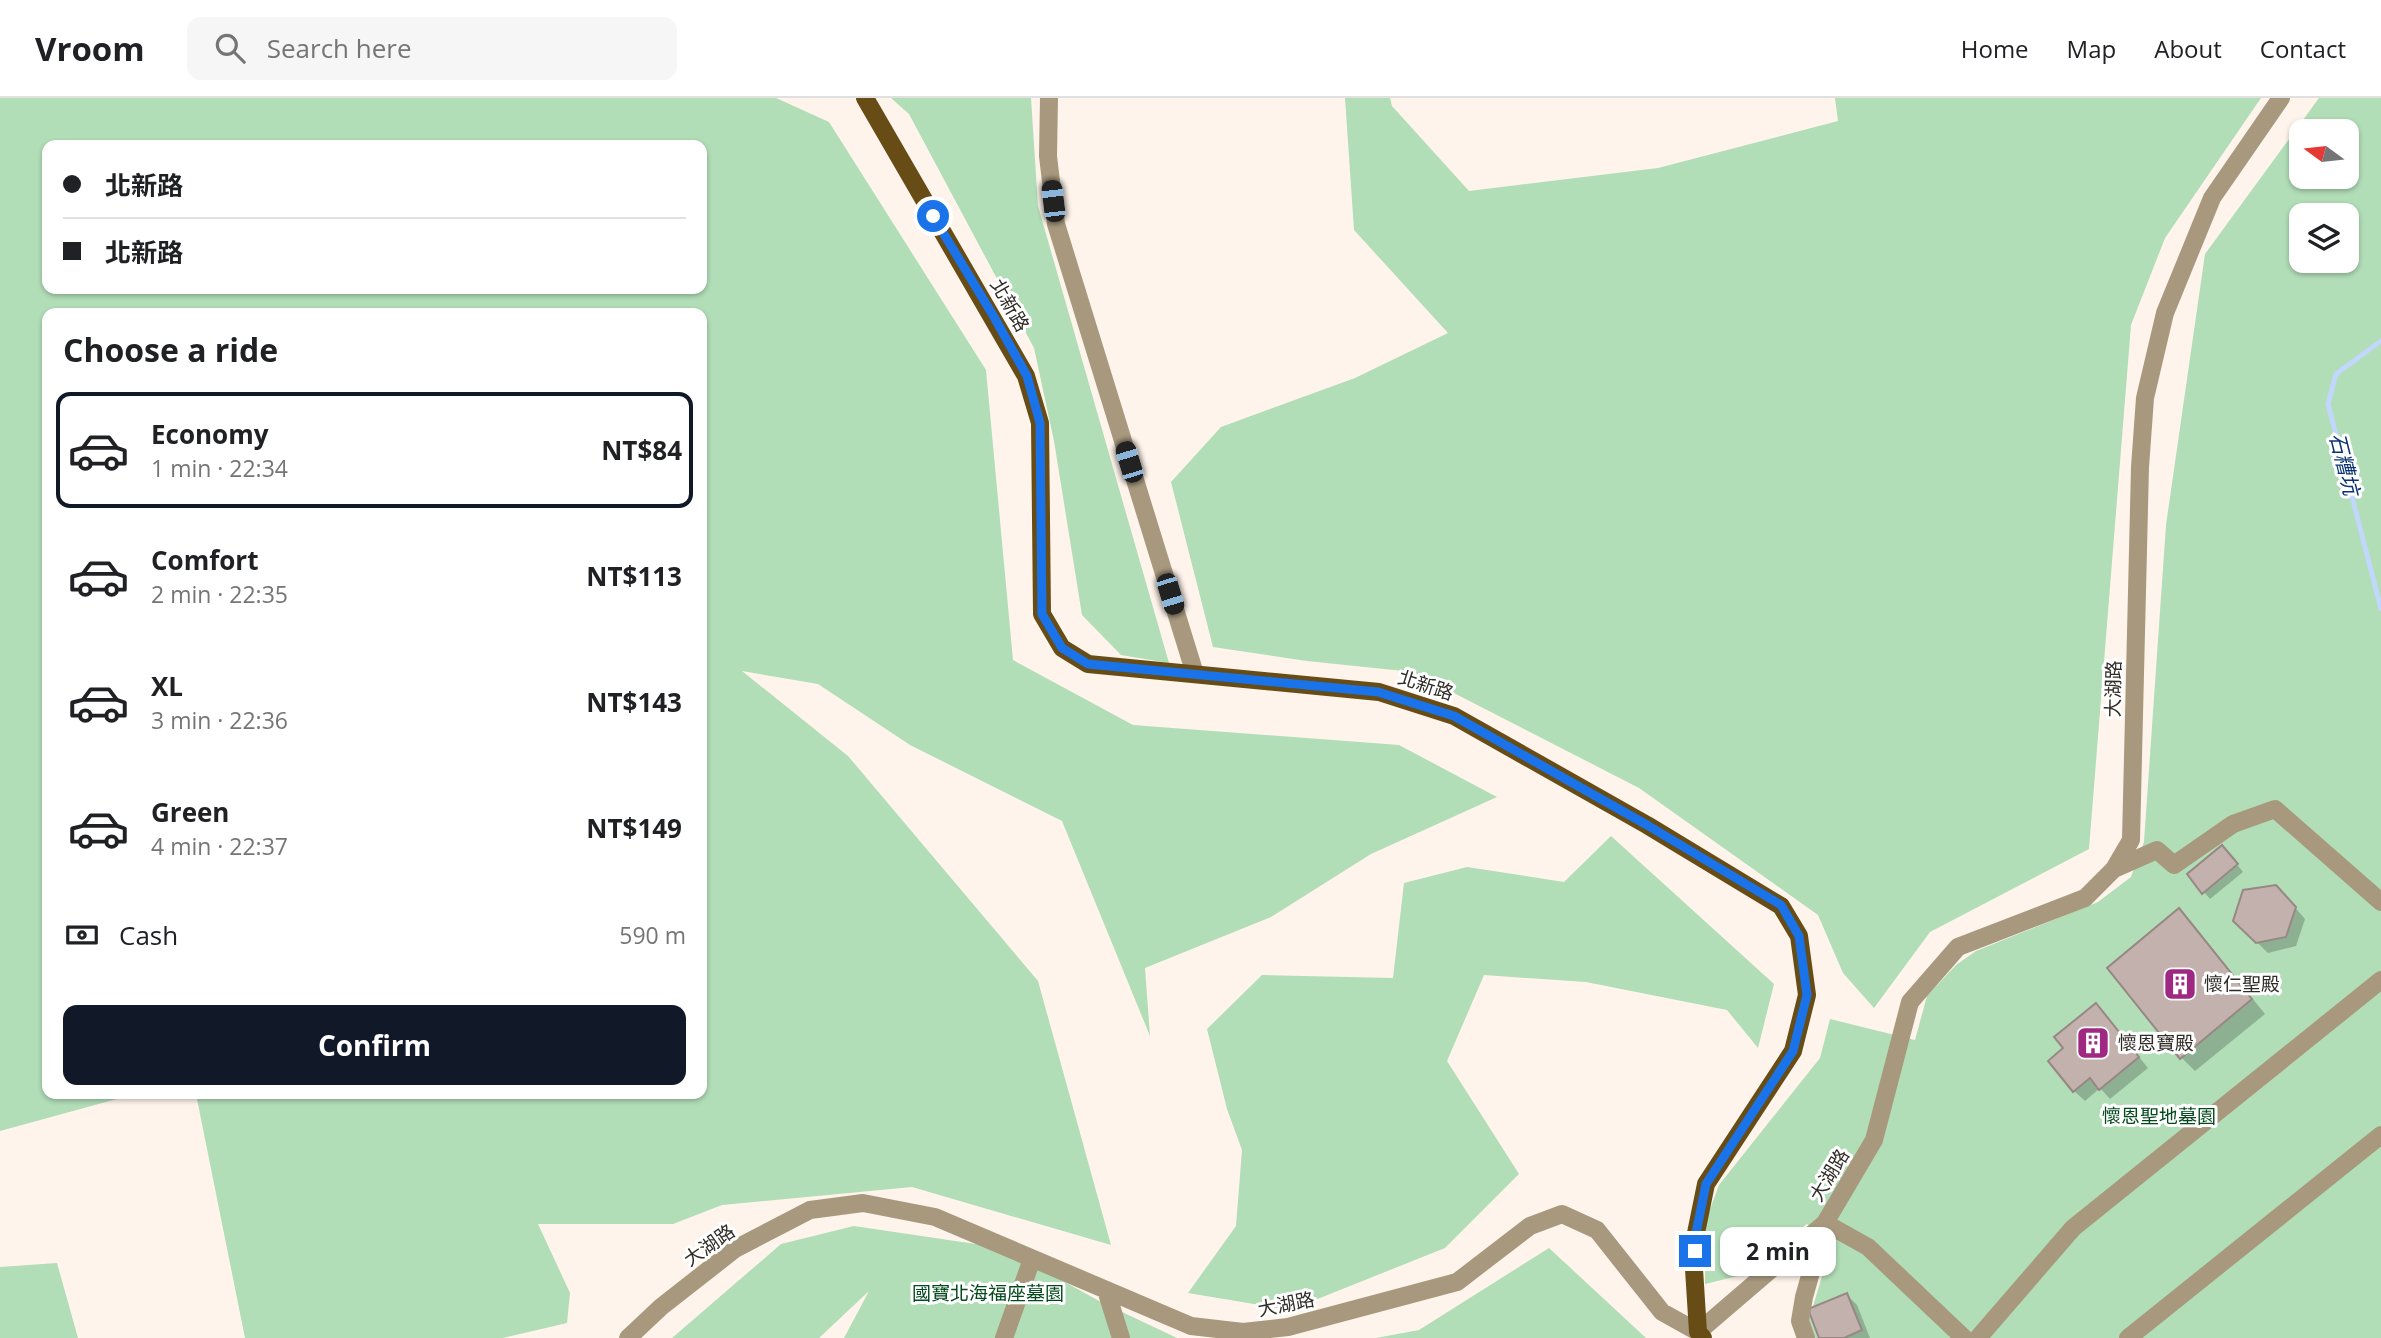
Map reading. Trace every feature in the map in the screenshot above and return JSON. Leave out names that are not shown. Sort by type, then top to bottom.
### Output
[{"type":"main road","name":"北新路","points":[[865,98],[1027,376],[1040,423],[1042,614],[1062,648],[1088,664],[1378,692],[1454,716],[1647,825],[1781,905],[1799,936],[1807,995],[1793,1051],[1706,1184],[1695,1245],[1694,1269],[1701,1335]]},
{"type":"street","points":[[1049,98],[1048,156],[1056,224],[1195,674]]},
{"type":"street","name":"大湖路","points":[[628,1338],[661,1307],[735,1249],[810,1210],[863,1203],[935,1217],[1191,1326],[1243,1332],[1288,1328],[1457,1282],[1530,1226],[1562,1213],[1597,1230],[1662,1312],[1701,1335],[1825,1223],[1874,1140],[1910,1002],[1958,947],[2085,898],[2114,869],[2131,840],[2140,467],[2145,398],[2165,313],[2212,198],[2281,98]]},
{"type":"street","points":[[2114,869],[2157,850],[2174,865],[2233,824],[2275,809],[2381,902]]},
{"type":"street","points":[[1978,1338],[2073,1228],[2381,980]]},
{"type":"street","points":[[2129,1338],[2381,1135]]},
{"type":"street","points":[[1805,1338],[1800,1321],[1804,1297],[1825,1223],[1868,1247],[1964,1338]]},
{"type":"street","points":[[1004,1338],[1032,1259]]},
{"type":"street","points":[[1106,1290],[1121,1338]]},
{"type":"green space","points":[[0,98],[776,98],[829,122],[986,370],[1013,660],[1133,725],[1399,745],[1497,797],[1371,854],[1271,917],[1145,968],[1150,1036],[1062,821],[910,745],[818,684],[742,671],[848,756],[1038,981],[1111,1245],[912,1187],[722,1205],[673,1224],[538,1224],[570,1293],[567,1323],[503,1338],[245,1338],[197,1099],[707,1099],[707,308],[42,308],[42,1099],[117,1099],[0,1131]]},
{"type":"green space","points":[[891,98],[1031,98],[1038,206],[1169,663],[1121,655],[1082,615],[1054,441],[1034,348],[909,114]]},
{"type":"green space","points":[[1345,98],[1390,98],[1392,106],[1469,191],[1658,168],[1838,121],[1835,98],[2261,98],[2165,238],[2131,325],[2089,849],[1930,932],[1874,1008],[1843,973],[1818,915],[1639,788],[1413,672],[1307,661],[1213,647],[1171,482],[1221,427],[1355,378],[1448,333],[1354,230]]},
{"type":"green space","name":"懷恩聖地墓園","points":[[2319,98],[2381,98],[2381,1338],[1815,1338],[1808,1323],[1832,1243],[1807,1224],[1738,1276],[1705,1284],[1706,1220],[1719,1185],[1820,1058],[1830,1019],[1915,1040],[1927,996],[1956,965],[1976,951],[2098,902],[2131,877],[2144,842],[2166,525],[2205,254],[2289,139],[2289,189],[2359,189],[2359,119],[2304,119]]},
{"type":"green space","points":[[1611,836],[1774,984],[1758,1048],[1727,1010],[1586,982],[1484,975],[1447,1061],[1519,1174],[1445,1248],[1290,1310],[1188,1293],[1236,1226],[1242,1150],[1227,1109],[1207,1029],[1262,975],[1393,978],[1404,883],[1467,867],[1564,882]]},
{"type":"green space","name":"國寶北海福座墓園","points":[[854,1226],[989,1246],[1034,1265],[1101,1302],[1177,1338],[844,1338],[869,1291],[819,1338],[672,1338],[781,1244]]},
{"type":"green space","points":[[1549,1248],[1646,1338],[1376,1338],[1419,1330]]},
{"type":"green space","points":[[57,1263],[78,1338],[0,1338],[0,1267]]},
{"type":"building","points":[[2222,845],[2238,864],[2202,894],[2187,874]]},
{"type":"building","points":[[2276,885],[2296,907],[2286,937],[2256,943],[2233,921],[2243,890]]},
{"type":"building","name":"懷仁聖殿","points":[[2179,908],[2252,999],[2180,1059],[2107,968]]},
{"type":"building","name":"懷恩寶殿","points":[[2096,1003],[2139,1057],[2099,1090],[2090,1078],[2073,1092],[2048,1061],[2063,1048],[2054,1037]]},
{"type":"building","points":[[1847,1293],[1862,1330],[1844,1338],[1819,1338],[1808,1309]]},
{"type":"waterway","name":"石糟坑","points":[[2381,341],[2336,374],[2328,404],[2381,609]]},
{"type":"place","name":"懷仁聖殿","points":[[2180,984]]},
{"type":"place","name":"懷恩寶殿","points":[[2093,1043]]},
{"type":"route","points":[[933,216],[1027,376],[1040,423],[1042,614],[1062,648],[1088,664],[1378,692],[1454,716],[1647,825],[1781,905],[1799,936],[1807,995],[1793,1051],[1706,1184],[1695,1251]]}]
